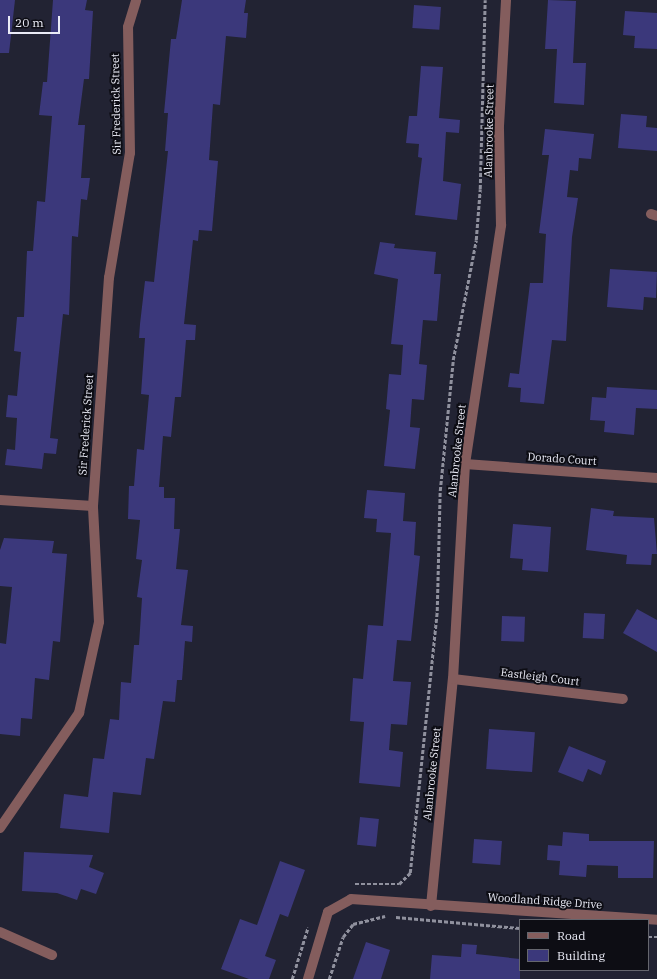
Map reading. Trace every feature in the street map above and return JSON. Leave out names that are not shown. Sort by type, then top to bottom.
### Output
[{"type":"street","name":"Sir Frederick Street","points":[[0,828],[79,713],[99,622],[93,506],[109,278],[130,153],[128,27],[136,0]]},
{"type":"street","name":"Alanbrooke Street","points":[[431,906],[454,679],[465,464],[501,225],[499,126],[506,0]]},
{"type":"street","name":"Dorado Court","points":[[465,464],[657,478]]},
{"type":"street","points":[[0,500],[93,506]]},
{"type":"street","name":"Eastleigh Court","points":[[454,679],[623,699]]},
{"type":"street","name":"Woodland Ridge Drive","points":[[308,979],[328,912],[351,899],[431,906],[641,919]]},
{"type":"street","points":[[0,932],[52,955]]},
{"type":"path","points":[[352,885],[399,884],[410,873],[437,611],[440,491],[453,360],[476,240],[480,189],[485,0]]},
{"type":"path","points":[[329,979],[342,937],[353,924],[369,918],[385,916],[519,928]]},
{"type":"path","points":[[292,979],[310,924]]},
{"type":"building","points":[[0,0],[15,0],[9,53],[0,53]]},
{"type":"building","points":[[53,0],[87,0],[85,10],[93,11],[89,79],[84,79],[78,125],[85,125],[81,178],[90,178],[87,200],[81,199],[78,237],[72,236],[69,315],[63,314],[50,438],[58,439],[56,454],[44,453],[42,469],[5,465],[7,449],[15,450],[17,418],[6,417],[8,395],[17,396],[21,352],[14,351],[17,317],[24,317],[27,251],[33,251],[37,201],[45,202],[52,116],[39,115],[43,82],[47,82]]},
{"type":"building","points":[[182,0],[246,0],[244,13],[248,13],[246,38],[226,36],[220,105],[213,104],[209,160],[218,161],[212,231],[199,230],[198,241],[193,240],[184,324],[196,325],[195,340],[186,340],[181,397],[175,397],[171,437],[163,436],[159,487],[164,487],[164,498],[175,498],[174,529],[180,529],[176,569],[188,570],[181,625],[193,626],[192,642],[185,641],[182,680],[177,680],[175,702],[163,701],[154,759],[146,758],[141,795],[113,792],[109,833],[60,828],[64,794],[88,797],[93,758],[104,759],[110,719],[119,720],[121,682],[131,683],[134,645],[139,645],[142,598],[137,597],[142,560],[136,559],[140,520],[128,519],[129,486],[134,486],[137,449],[144,450],[149,395],[141,394],[145,338],[139,338],[140,324],[145,281],[154,282],[168,151],[165,151],[168,113],[164,113],[171,39],[176,39]]},
{"type":"building","points":[[548,0],[576,1],[573,63],[586,63],[584,105],[554,103],[557,49],[545,49]]},
{"type":"building","points":[[414,5],[441,7],[439,30],[412,28]]},
{"type":"building","points":[[625,11],[657,13],[657,49],[634,48],[635,36],[623,35]]},
{"type":"building","points":[[421,66],[443,67],[439,118],[460,120],[459,133],[446,132],[443,181],[461,184],[457,220],[415,215],[422,158],[418,157],[419,144],[406,143],[409,116],[417,116]]},
{"type":"building","points":[[621,114],[647,116],[646,127],[657,128],[657,151],[618,148]]},
{"type":"building","points":[[545,129],[594,134],[591,159],[579,158],[578,171],[570,170],[567,197],[578,198],[572,237],[566,341],[552,340],[544,404],[520,402],[521,388],[508,387],[510,373],[519,374],[530,283],[543,283],[546,234],[539,233],[549,155],[542,155]]},
{"type":"building","points":[[380,242],[395,244],[394,248],[436,252],[434,274],[441,274],[437,321],[423,320],[419,364],[427,365],[424,400],[412,399],[410,427],[420,428],[415,469],[384,466],[390,410],[386,409],[389,374],[401,375],[403,345],[391,344],[398,279],[374,274]]},
{"type":"building","points":[[610,269],[657,272],[656,298],[644,297],[643,310],[607,307]]},
{"type":"building","points":[[607,387],[657,390],[657,409],[636,408],[634,435],[604,432],[605,421],[590,420],[592,397],[606,398]]},
{"type":"building","points":[[367,490],[405,493],[403,521],[416,522],[414,555],[420,556],[411,641],[397,640],[393,681],[411,682],[407,725],[391,724],[389,750],[403,752],[400,787],[359,783],[364,722],[350,721],[353,678],[363,679],[368,625],[383,626],[391,533],[376,532],[377,519],[364,518]]},
{"type":"building","points":[[591,508],[614,511],[613,516],[654,518],[657,554],[652,554],[651,565],[626,564],[627,555],[586,550]]},
{"type":"building","points":[[513,524],[551,527],[548,572],[522,570],[523,559],[510,558]]},
{"type":"building","points":[[4,538],[54,541],[52,553],[67,554],[60,642],[53,641],[49,680],[35,678],[32,719],[21,718],[20,736],[0,734],[0,643],[6,644],[12,587],[0,586],[0,550]]},
{"type":"building","points":[[637,609],[657,620],[657,652],[623,633]]},
{"type":"building","points":[[584,613],[605,614],[604,639],[583,638]]},
{"type":"building","points":[[502,616],[525,617],[524,642],[501,641]]},
{"type":"building","points":[[489,729],[535,732],[532,772],[486,769]]},
{"type":"building","points":[[569,746],[606,761],[601,775],[588,769],[583,782],[558,772]]},
{"type":"building","points":[[360,817],[379,819],[376,847],[357,845]]},
{"type":"building","points":[[563,832],[589,834],[589,841],[654,841],[653,878],[618,878],[618,866],[587,865],[586,877],[559,875],[560,861],[547,860],[548,845],[562,846]]},
{"type":"building","points":[[474,839],[502,841],[500,865],[472,863]]},
{"type":"building","points":[[24,852],[93,855],[89,867],[104,873],[96,894],[81,889],[77,900],[57,893],[22,891]]},
{"type":"building","points":[[280,861],[305,870],[288,917],[280,914],[265,956],[276,960],[269,979],[249,979],[221,969],[240,919],[257,925]]},
{"type":"building","points":[[366,942],[390,950],[381,979],[353,979]]},
{"type":"building","points":[[462,944],[477,945],[476,954],[519,959],[520,979],[430,979],[432,955],[461,957]]}]
